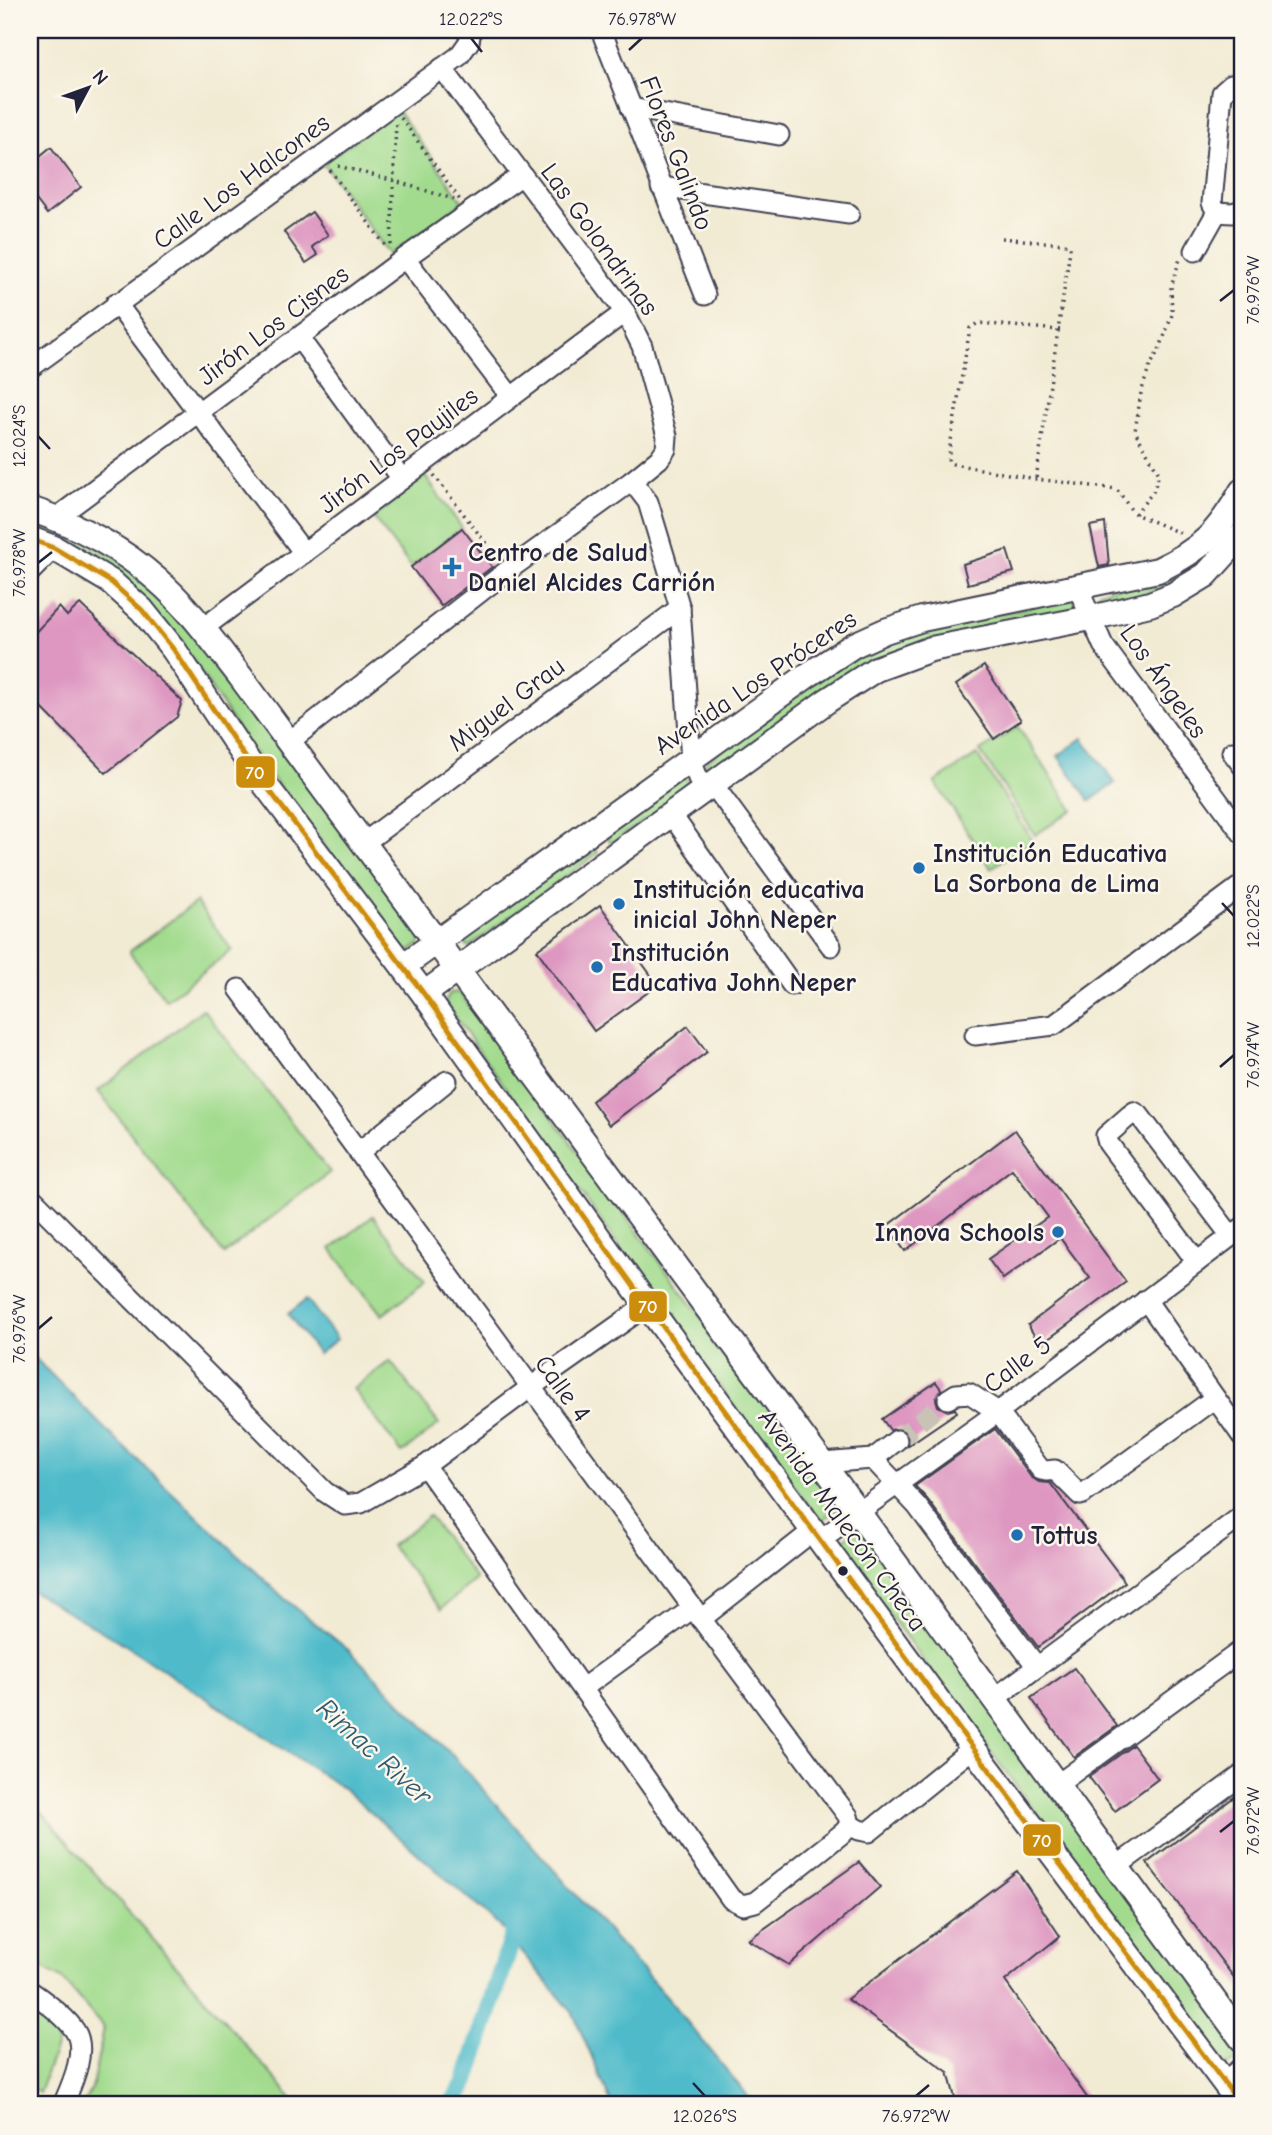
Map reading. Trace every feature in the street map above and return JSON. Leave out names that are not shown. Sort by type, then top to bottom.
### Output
[{"type":"main road","name":"Avenida Los Próceres","points":[[403,966],[854,645],[885,631],[922,620],[1158,570],[1205,542],[1242,491]]},
{"type":"main road","name":"Avenida Malecón Checa","points":[[30,509],[56,518],[125,554],[158,580],[202,629],[365,842],[995,1698],[1242,2039]]},
{"type":"main road","points":[[424,994],[828,700],[876,669],[931,649],[1091,618],[1173,596],[1206,575],[1242,536]]},
{"type":"main road","name":"Avenida Malecón Checa","points":[[30,539],[54,548],[111,582],[142,610],[174,650],[251,765],[424,994],[647,1305],[974,1748],[1233,2074],[1241,2105]]},
{"type":"main road","points":[[593,830],[611,857]]},
{"type":"street","name":"Calle Los Halcones","points":[[30,368],[442,68],[465,50],[471,30]]},
{"type":"street","name":"Flores Galindo","points":[[601,30],[705,295]]},
{"type":"street","name":"Las Golondrinas","points":[[442,68],[625,312],[642,346],[667,436],[666,449],[659,459],[632,481]]},
{"type":"street","points":[[1217,212],[1212,203],[1222,93],[1231,85],[1242,83]]},
{"type":"street","points":[[631,108],[779,135]]},
{"type":"street","name":"Jirón Los Cisnes","points":[[56,518],[405,258],[522,175]]},
{"type":"street","points":[[662,187],[849,214]]},
{"type":"street","points":[[1217,212],[1232,213],[1242,210]]},
{"type":"street","points":[[1189,250],[1217,212]]},
{"type":"street","points":[[405,258],[511,397]]},
{"type":"street","points":[[116,303],[304,553]]},
{"type":"street","name":"Jirón Los Paujiles","points":[[202,629],[625,312]]},
{"type":"street","points":[[299,338],[402,479]]},
{"type":"street","points":[[290,741],[507,571],[632,481],[648,502],[680,607],[691,760],[708,787],[831,946]]},
{"type":"street","points":[[30,572],[54,548]]},
{"type":"street","name":"Los Ángeles","points":[[1078,588],[1103,645],[1239,822]]},
{"type":"street","name":"Miguel Grau","points":[[365,842],[680,607]]},
{"type":"street","points":[[671,814],[792,985]]},
{"type":"street","points":[[975,1035],[1054,1025],[1242,885]]},
{"type":"street","name":"Calle 4","points":[[239,989],[849,1820]]},
{"type":"street","points":[[359,1152],[447,1081]]},
{"type":"street","points":[[1196,1262],[1108,1143],[1106,1136],[1130,1115],[1135,1112],[1139,1115],[1237,1232]]},
{"type":"street","points":[[30,1196],[325,1492],[345,1505],[361,1503],[425,1466],[647,1305]]},
{"type":"street","name":"Calle 5","points":[[583,1688],[817,1535],[858,1512],[998,1412],[1237,1232]]},
{"type":"street","points":[[1146,1300],[1242,1436]]},
{"type":"street","points":[[948,1399],[956,1394],[969,1394],[998,1412],[1041,1469],[1055,1470],[1080,1495],[1215,1398]]},
{"type":"street","points":[[822,1463],[873,1459],[897,1440]]},
{"type":"street","points":[[873,1459],[917,1506],[1037,1667]]},
{"type":"street","points":[[425,1466],[731,1899],[743,1905],[755,1902],[844,1832],[849,1820],[859,1830],[869,1832],[974,1748]]},
{"type":"street","points":[[995,1698],[1242,1516]]},
{"type":"street","points":[[1058,1784],[1242,1650]]},
{"type":"street","points":[[1117,1866],[1242,1775]]},
{"type":"street","points":[[30,1991],[77,2033],[80,2053],[74,2078],[62,2105]]},
{"type":"path","points":[[461,201],[395,181],[325,163],[391,253],[395,181],[396,110],[461,201]]},
{"type":"path","points":[[451,209],[461,201]]},
{"type":"path","points":[[1002,238],[1070,246],[1060,330],[1036,479]]},
{"type":"path","points":[[1135,514],[1153,492],[1159,474],[1135,431],[1141,393],[1172,315],[1171,287],[1189,250]]},
{"type":"path","points":[[1060,330],[973,324],[970,328],[948,458],[953,464],[1036,479],[1116,489],[1135,514],[1205,542]]},
{"type":"path","points":[[424,463],[507,571]]},
{"type":"green space","points":[[397,109],[463,202],[390,255],[323,163]]},
{"type":"green space","points":[[425,476],[462,528],[411,567],[373,517]]},
{"type":"green space","points":[[1242,500],[1242,528],[1197,575],[1101,609],[1094,597],[1099,592],[1142,580]]},
{"type":"green space","points":[[30,514],[114,556],[186,621],[423,935],[419,945],[406,953],[251,749],[193,661],[30,532]]},
{"type":"green space","points":[[1073,597],[1078,609],[933,642],[710,773],[704,766],[706,761],[827,673],[882,640]]},
{"type":"green space","points":[[1018,727],[1073,810],[1035,835],[980,751]]},
{"type":"green space","points":[[977,755],[1033,841],[991,868],[935,782]]},
{"type":"green space","points":[[682,776],[693,787],[611,843],[605,834]]},
{"type":"green space","points":[[587,845],[593,845],[598,853],[468,947],[461,938]]},
{"type":"green space","points":[[196,902],[232,950],[166,1000],[129,952]]},
{"type":"green space","points":[[459,992],[842,1506],[821,1521],[741,1416],[445,1003],[450,993]]},
{"type":"green space","points":[[203,1009],[330,1172],[224,1254],[98,1091]]},
{"type":"green space","points":[[373,1216],[425,1282],[382,1315],[331,1249]]},
{"type":"green space","points":[[390,1361],[439,1424],[402,1453],[353,1389]]},
{"type":"green space","points":[[429,1516],[476,1579],[441,1609],[391,1546]]},
{"type":"green space","points":[[860,1527],[1145,1913],[1242,2051],[1238,2060],[1227,2066],[1217,2064],[1123,1930],[837,1544]]},
{"type":"green space","points":[[30,1799],[298,2105],[82,2105],[92,2088],[104,2028],[64,1981],[30,1960]]},
{"type":"green space","points":[[30,2003],[62,2030],[39,2093],[30,2087]]},
{"type":"water","points":[[1083,738],[1115,783],[1090,801],[1058,756]]},
{"type":"water","points":[[307,1299],[337,1339],[318,1354],[288,1314]]},
{"type":"water","name":"Rimac River","points":[[30,1353],[111,1435],[285,1599],[351,1652],[453,1756],[670,2001],[755,2105],[612,2105],[573,2013],[499,1925],[344,1789],[124,1644],[30,1590]]},
{"type":"building","points":[[51,147],[81,187],[47,214],[30,192],[30,164]]},
{"type":"building","points":[[312,212],[328,235],[312,247],[318,255],[306,263],[284,232]]},
{"type":"building","points":[[1105,523],[1109,565],[1099,567],[1090,526]]},
{"type":"building","name":"Centro de Salud Daniel Alcides Carrión","points":[[462,528],[492,567],[441,606],[411,567]]},
{"type":"building","points":[[1007,550],[1014,572],[968,584],[963,564]]},
{"type":"building","points":[[80,604],[182,701],[177,717],[106,773],[30,696],[30,638],[59,607],[67,616]]},
{"type":"building","points":[[984,666],[1021,720],[994,739],[956,685]]},
{"type":"building","name":"Institución Educativa John Neper","points":[[600,905],[658,985],[594,1031],[537,950]]},
{"type":"building","points":[[688,1026],[707,1052],[609,1125],[592,1101]]},
{"type":"building","name":"Innova Schools","points":[[1015,1130],[1126,1282],[1040,1345],[1028,1325],[1090,1278],[1060,1238],[1003,1279],[988,1259],[1048,1217],[1012,1169],[905,1251],[887,1226]]},
{"type":"building","points":[[936,1382],[941,1389],[936,1399],[938,1406],[948,1411],[955,1409],[957,1412],[907,1446],[909,1439],[906,1432],[901,1428],[890,1430],[882,1419]]},
{"type":"building","name":"Tottus","points":[[995,1429],[1031,1477],[1039,1482],[1050,1483],[1125,1582],[1038,1647],[915,1486]]},
{"type":"building","points":[[1074,1668],[1117,1726],[1074,1757],[1031,1698]]},
{"type":"building","points":[[1133,1745],[1158,1779],[1115,1811],[1089,1777]]},
{"type":"building","points":[[1242,1791],[1242,1988],[1147,1863]]},
{"type":"building","points":[[859,1862],[880,1887],[789,1965],[748,1940]]},
{"type":"building","points":[[1017,1871],[1060,1936],[1005,1981],[1088,2099],[1079,2105],[957,2105],[948,2072],[847,1999]]},
{"type":"waterway","points":[[452,2105],[466,2082],[519,1916]]},
{"type":"tunnel","points":[[897,1440],[948,1399]]},
{"type":"transit line","name":"70","points":[[30,539],[54,548],[111,582],[142,610],[174,650],[251,766],[424,994],[647,1305],[973,1748],[1241,2105]]},
{"type":"place","name":"Centro de Salud Daniel Alcides Carrión","points":[[452,567]]},
{"type":"place","name":"Institución Educativa La Sorbona de Lima","points":[[919,868]]},
{"type":"place","name":"Institución educativa inicial John Neper","points":[[619,904]]},
{"type":"place","name":"Institución Educativa John Neper","points":[[597,967]]},
{"type":"place","name":"Innova Schools","points":[[1058,1232]]},
{"type":"place","name":"Tottus","points":[[1017,1535]]}]
